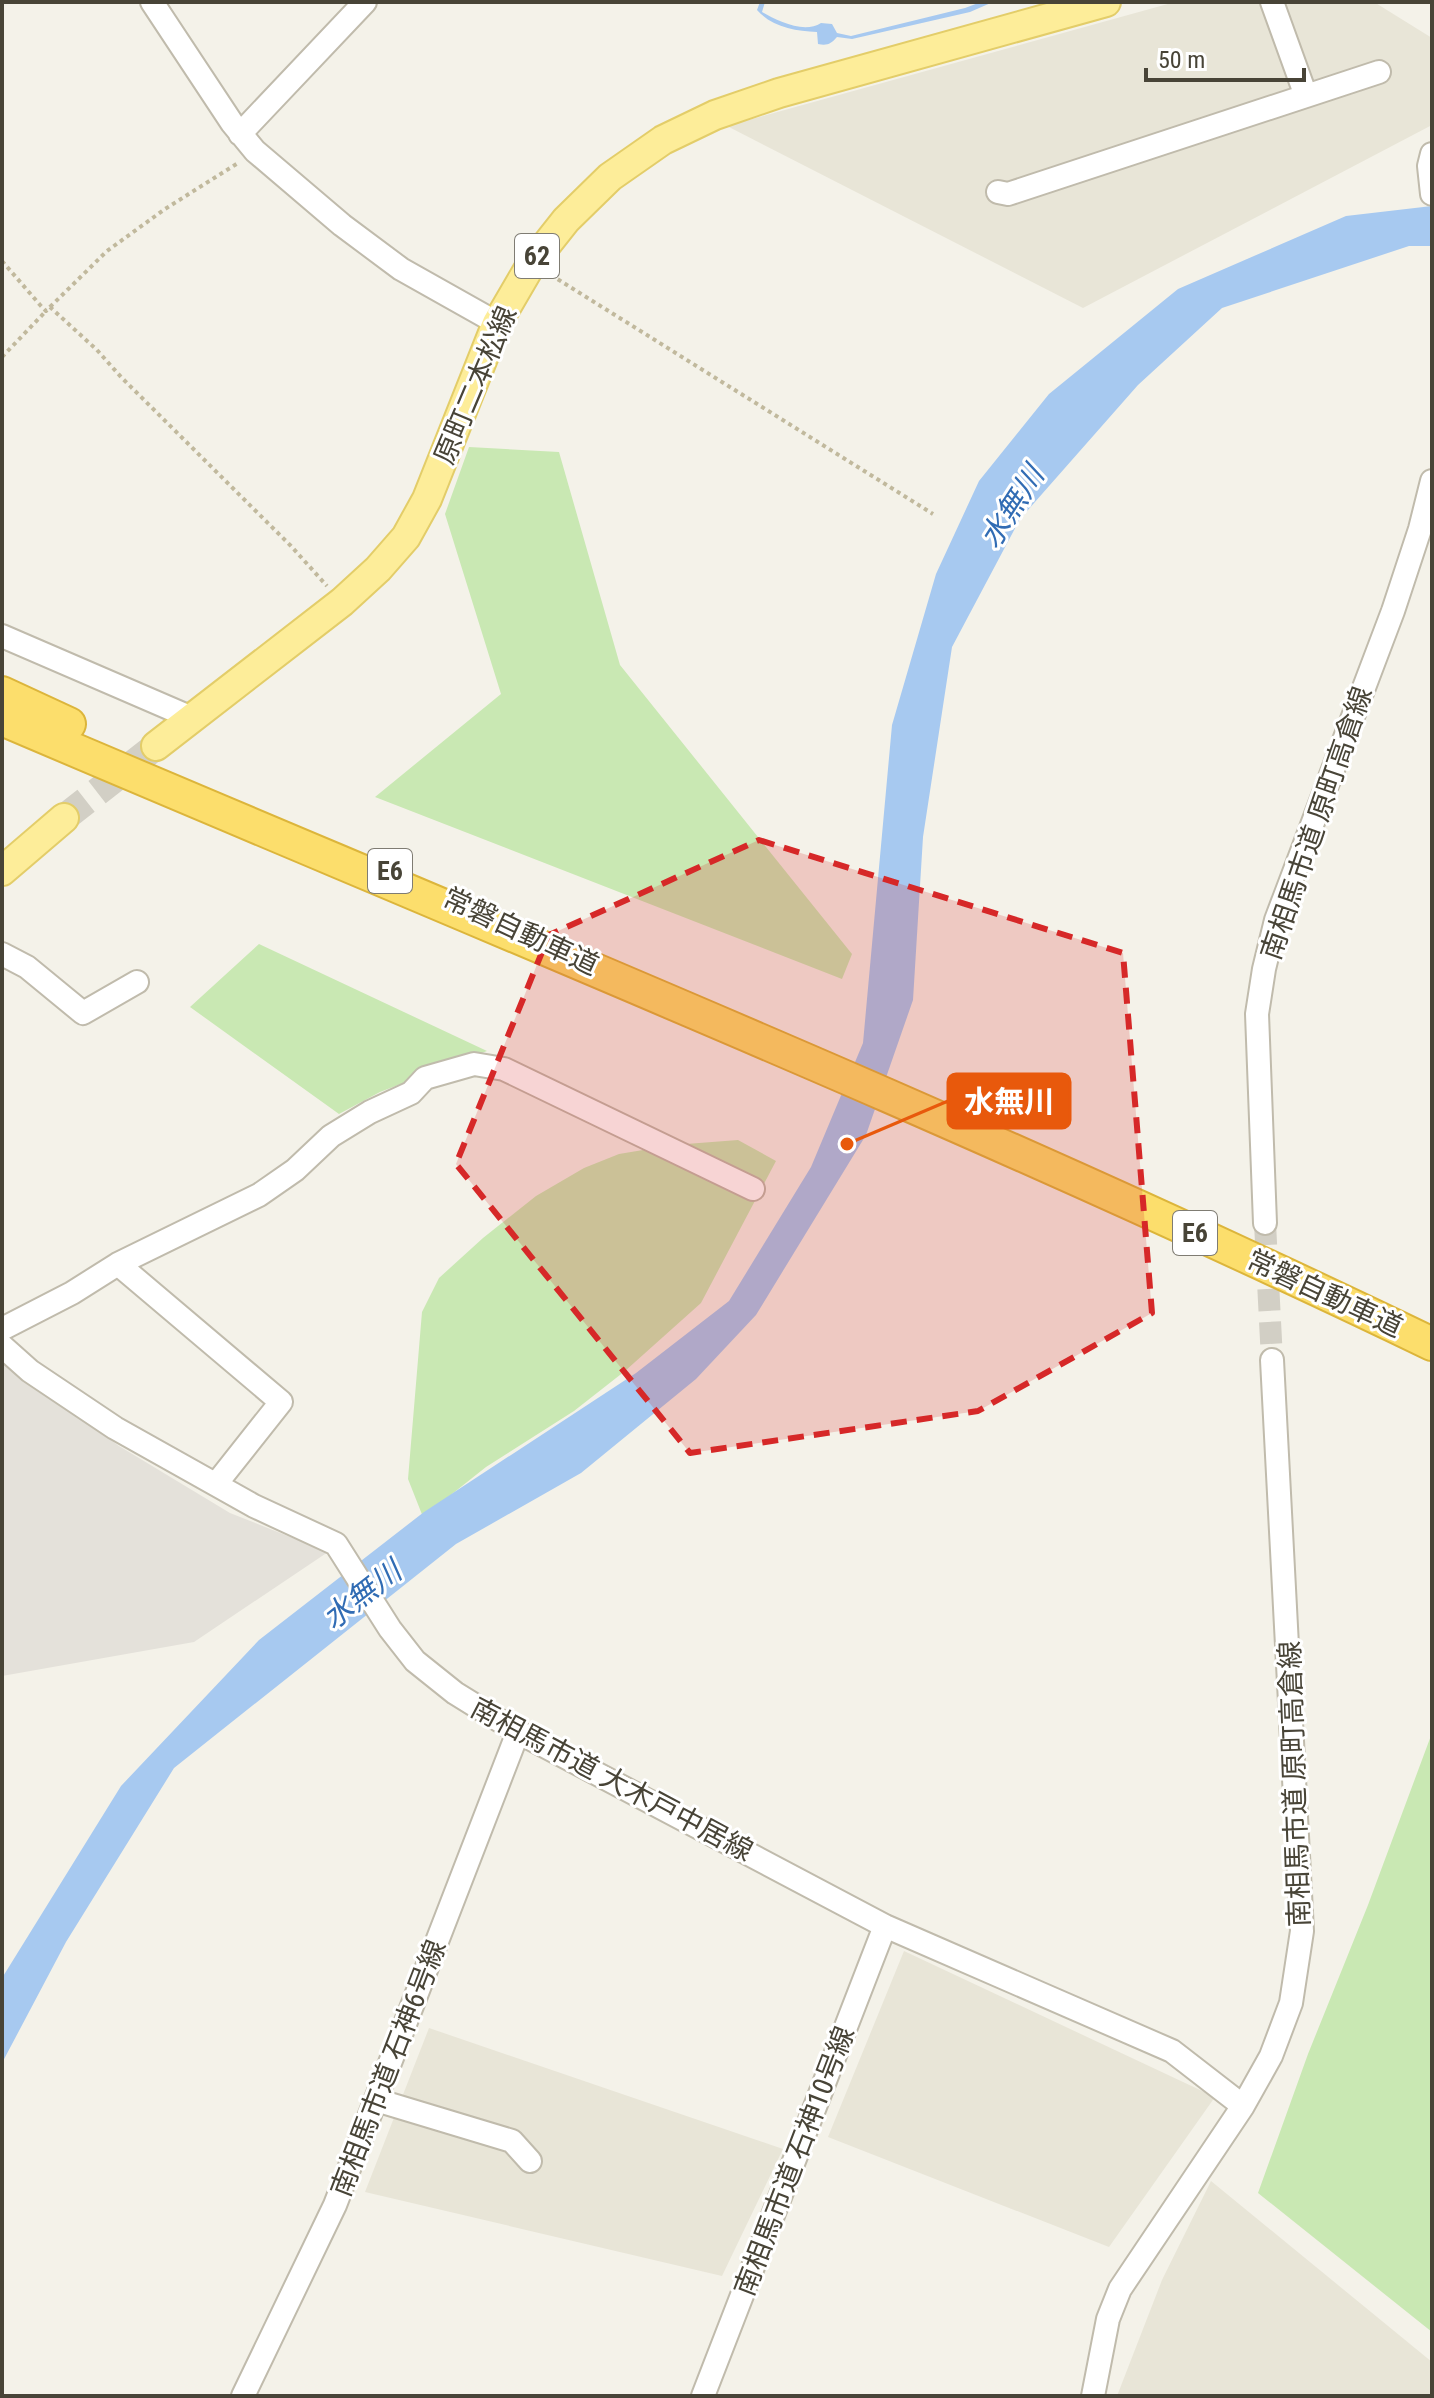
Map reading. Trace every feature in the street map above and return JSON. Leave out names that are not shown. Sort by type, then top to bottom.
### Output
[{"type":"highway","name":"常磐自動車道","points":[[2,693],[778,1049]]},
{"type":"highway","name":"常磐自動車道","points":[[2,719],[778,1049],[1218,1244],[1432,1344]]},
{"type":"main road","name":"原町二本松線","points":[[156,746],[342,602],[378,569],[406,537],[427,499],[497,323],[532,263],[566,220],[610,177],[663,140],[715,115],[779,93],[1106,2]]},
{"type":"main road","points":[[2,871],[64,818]]},
{"type":"street","points":[[152,2],[248,142],[342,225],[401,269],[497,323]]},
{"type":"street","points":[[248,142],[365,2]]},
{"type":"street","points":[[1272,2],[1306,96]]},
{"type":"street","points":[[998,192],[1008,194],[1379,72]]},
{"type":"street","points":[[1430,160],[1432,194]]},
{"type":"street","name":"南相馬市道 原町高倉線","points":[[1265,1223],[1257,1014],[1264,969],[1276,920],[1393,611],[1432,481]]},
{"type":"street","points":[[2,636],[192,718]]},
{"type":"street","points":[[2,954],[27,967],[83,1013],[137,982]]},
{"type":"street","points":[[2,1329],[72,1293],[118,1264],[259,1195],[295,1170],[331,1136],[370,1112],[411,1093],[425,1078],[474,1064],[504,1069],[753,1189]]},
{"type":"street","points":[[118,1264],[281,1402],[216,1484]]},
{"type":"street","name":"南相馬市道 大木戸中居線","points":[[2,1346],[72,1401],[115,1428],[254,1506],[336,1544],[390,1629],[415,1661],[455,1693],[518,1732],[885,1926],[1172,2051],[1243,2106]]},
{"type":"street","name":"南相馬市道 原町高倉線","points":[[1093,2396],[1108,2319],[1120,2289],[1243,2106],[1271,2056],[1291,2003],[1302,1931],[1272,1360]]},
{"type":"street","name":"南相馬市道 石神6号線","points":[[243,2396],[335,2205],[518,1732]]},
{"type":"street","name":"南相馬市道 石神10号線","points":[[703,2396],[885,1926]]},
{"type":"street","points":[[376,2100],[512,2141],[530,2161]]},
{"type":"path","points":[[2,357],[107,251],[248,142]]},
{"type":"path","points":[[2,261],[48,309],[97,350],[291,546],[342,602]]},
{"type":"path","points":[[532,263],[933,514]]},
{"type":"highlighted area","points":[[759,840],[1123,953],[1152,1313],[978,1411],[690,1453],[456,1164],[549,935]]},
{"type":"shaded area","points":[[1175,2],[1374,2],[1432,38],[1432,125],[1083,308],[727,126]]},
{"type":"shaded area","points":[[2,1361],[119,1446],[230,1513],[328,1552],[194,1642],[2,1676]]},
{"type":"shaded area","points":[[904,1951],[1215,2097],[1109,2247],[828,2137]]},
{"type":"shaded area","points":[[429,2028],[783,2149],[722,2276],[365,2192]]},
{"type":"shaded area","points":[[1211,2181],[1432,2362],[1432,2396],[1117,2396],[1162,2280]]},
{"type":"green space","points":[[469,447],[559,452],[620,665],[852,954],[842,979],[375,797],[501,694],[445,514]]},
{"type":"green space","points":[[259,944],[487,1051],[380,1092],[339,1114],[190,1007]]},
{"type":"green space","points":[[738,1140],[776,1161],[701,1303],[625,1371],[574,1411],[486,1467],[423,1517],[408,1479],[422,1312],[439,1278],[536,1196],[584,1168],[619,1154],[673,1145]]},
{"type":"green space","points":[[1432,1733],[1432,2332],[1258,2193],[1308,2054]]},
{"type":"water","points":[[760,2],[765,2],[762,12],[783,22],[799,27],[832,24],[837,33],[851,36],[981,2],[993,2],[970,12],[852,39],[837,37],[824,45],[818,44],[817,32],[792,29],[763,16],[757,10]]},
{"type":"water","points":[[1432,206],[1432,246],[1409,246],[1222,308],[1138,385],[1020,519],[952,647],[923,837],[913,1000],[866,1135],[756,1315],[696,1379],[581,1473],[456,1544],[174,1768],[66,1942],[2,2063],[2,1978],[121,1786],[259,1640],[424,1512],[636,1373],[729,1301],[811,1167],[863,1043],[892,725],[936,574],[979,481],[1049,394],[1178,289],[1346,216]]},
{"type":"tunnel","points":[[64,818],[156,746]]},
{"type":"tunnel","points":[[1265,1223],[1272,1360]]},
{"type":"place","name":"水無川","points":[[847,1144]]}]
